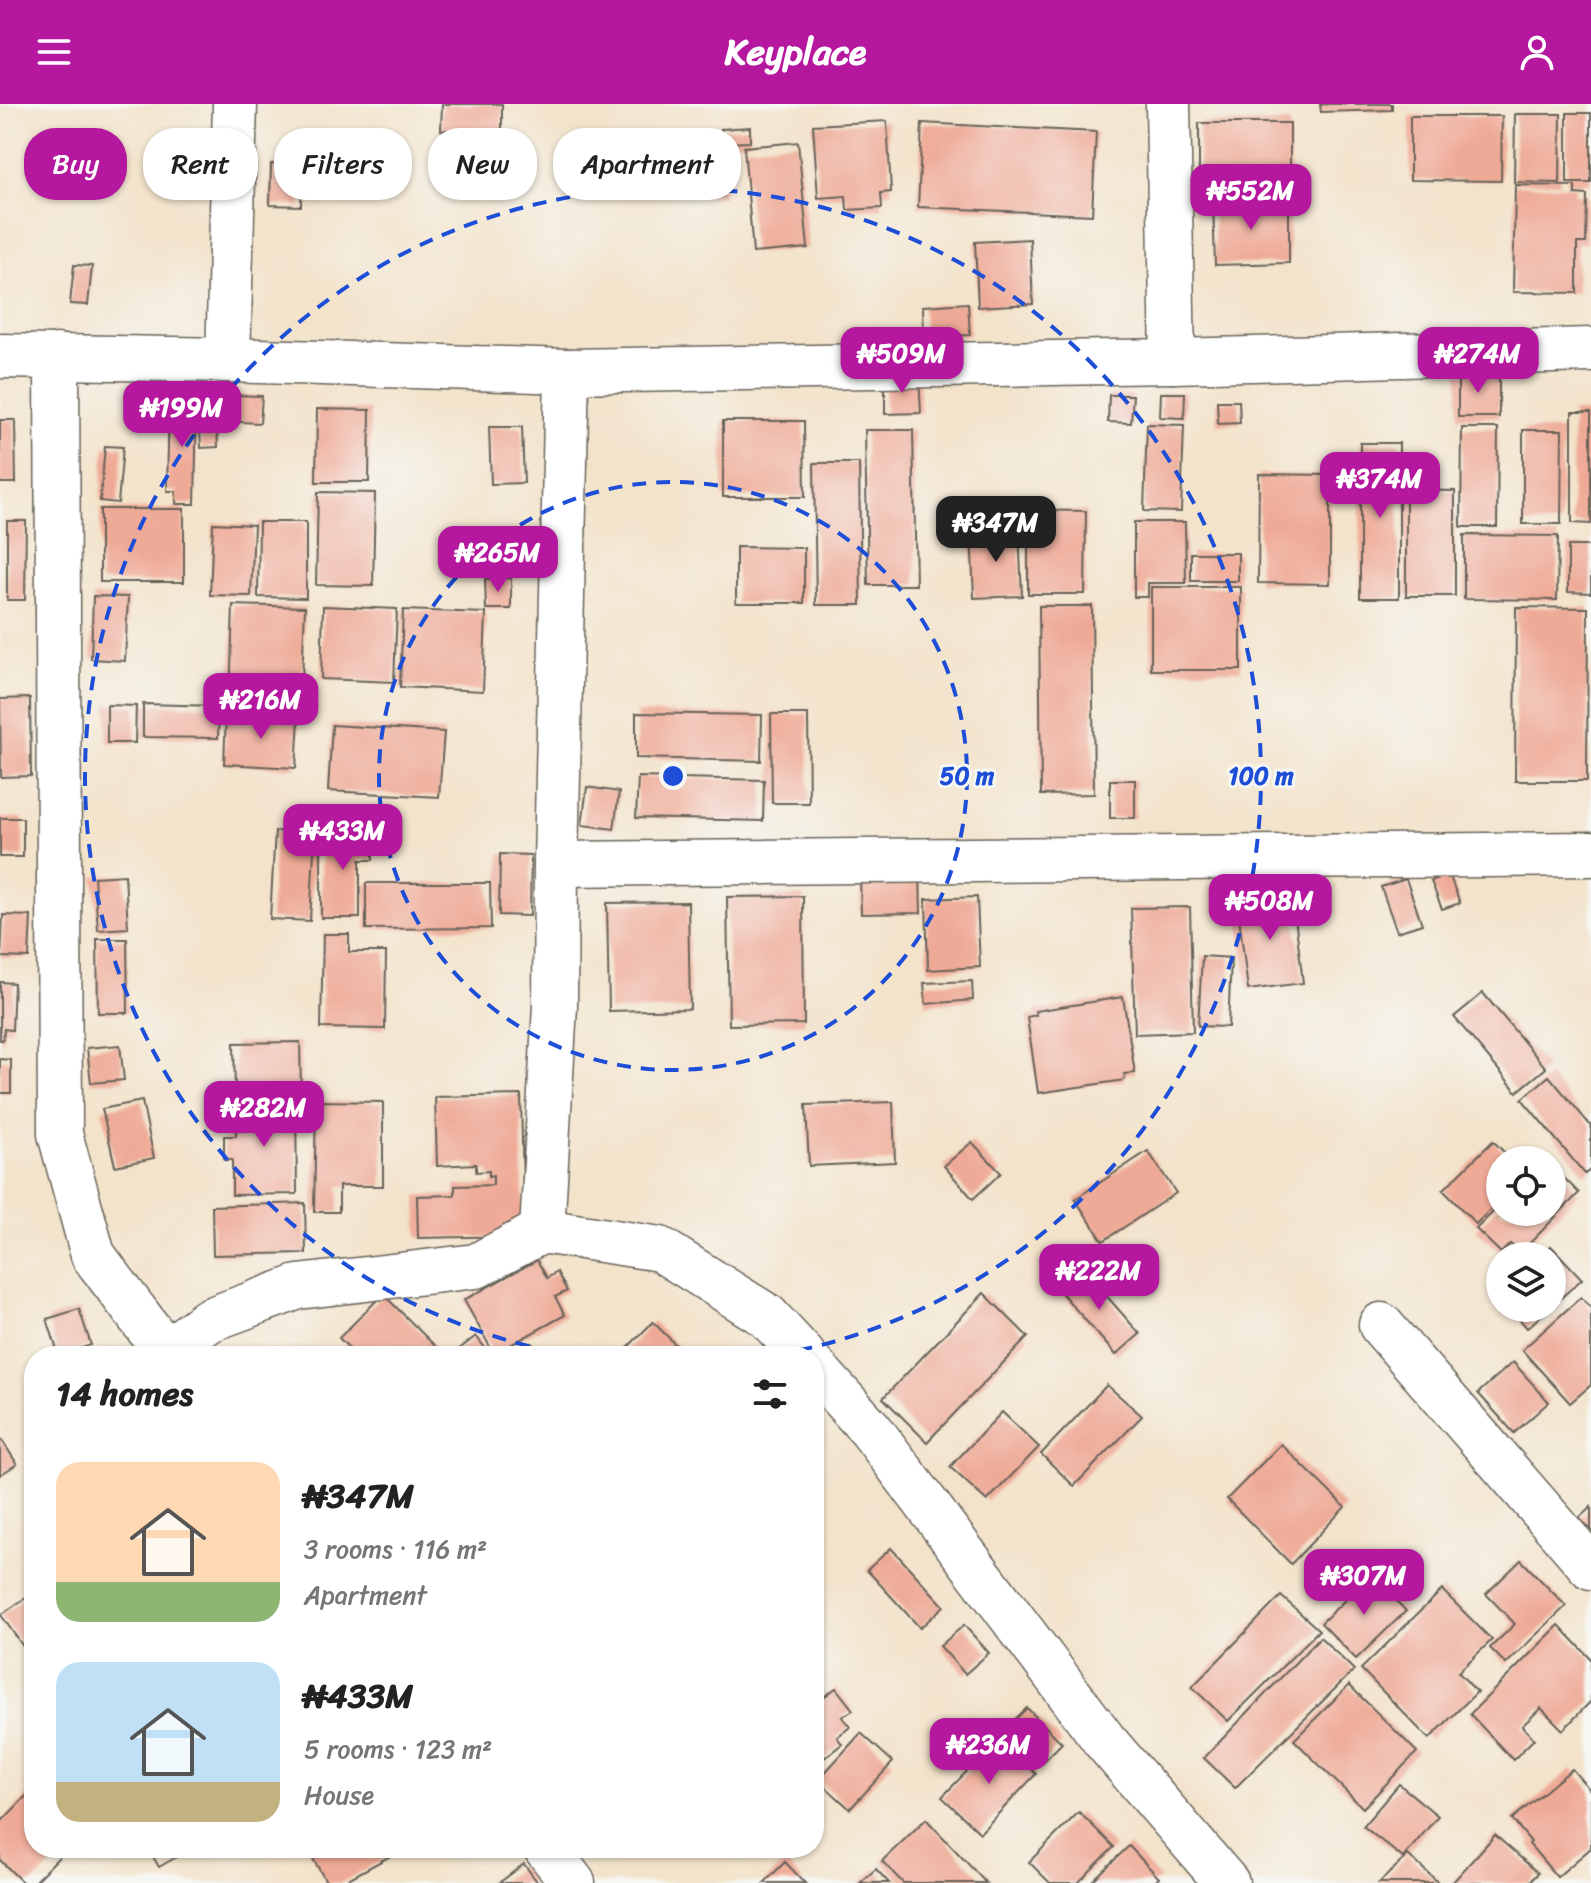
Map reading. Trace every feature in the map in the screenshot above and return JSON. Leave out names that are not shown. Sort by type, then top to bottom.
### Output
[{"type":"street","points":[[228,360],[235,104]]},
{"type":"street","points":[[1168,104],[1173,361]]},
{"type":"street","points":[[0,356],[567,371],[1173,361],[1591,350]]},
{"type":"street","points":[[57,356],[60,1134],[93,1255],[161,1346]]},
{"type":"street","points":[[542,1231],[555,1006],[567,371]]},
{"type":"street","points":[[556,864],[1591,854]]},
{"type":"street","points":[[177,1346],[209,1320],[298,1287],[476,1266],[542,1231],[660,1249],[767,1316],[795,1346]]},
{"type":"street","points":[[1381,1325],[1591,1567]]},
{"type":"street","points":[[824,1378],[871,1430],[1104,1740],[1227,1883]]},
{"type":"street","points":[[554,1858],[573,1883]]},
{"type":"building","points":[[442,104],[502,104],[502,128],[441,128]]},
{"type":"building","points":[[1320,104],[1392,104],[1392,110],[1321,112]]},
{"type":"building","points":[[1567,113],[1591,113],[1591,183],[1567,183]]},
{"type":"building","points":[[1515,114],[1561,114],[1560,183],[1514,182]]},
{"type":"building","points":[[1410,116],[1502,116],[1501,181],[1410,180]]},
{"type":"building","points":[[887,121],[891,192],[881,193],[882,208],[847,210],[846,196],[818,198],[813,125]]},
{"type":"building","points":[[922,123],[1096,132],[1092,215],[918,207]]},
{"type":"building","points":[[1199,123],[1290,123],[1290,182],[1199,182]]},
{"type":"building","points":[[750,127],[750,142],[741,142],[741,128],[736,128]]},
{"type":"building","points":[[798,142],[808,248],[753,253],[744,147]]},
{"type":"building","points":[[271,164],[274,164],[274,200],[301,200],[301,206],[270,205]]},
{"type":"building","points":[[1515,185],[1575,186],[1575,194],[1587,195],[1586,243],[1577,243],[1577,293],[1513,292]]},
{"type":"building","points":[[1289,200],[1289,263],[1215,265],[1213,201]]},
{"type":"building","points":[[1030,239],[1033,304],[978,307],[975,242]]},
{"type":"building","points":[[74,265],[92,266],[88,305],[70,304]]},
{"type":"building","points":[[968,303],[970,335],[924,337],[923,306]]},
{"type":"building","points":[[1458,373],[1499,373],[1499,417],[1458,417]]},
{"type":"building","points":[[885,376],[919,376],[921,413],[885,414]]},
{"type":"building","points":[[1161,393],[1185,393],[1184,418],[1160,417]]},
{"type":"building","points":[[201,394],[262,396],[260,423],[200,420]]},
{"type":"building","points":[[1109,395],[1133,395],[1131,423],[1108,422]]},
{"type":"building","points":[[169,398],[197,399],[195,504],[176,504],[176,491],[167,491]]},
{"type":"building","points":[[1217,401],[1239,401],[1240,423],[1218,424]]},
{"type":"building","points":[[317,409],[370,410],[369,482],[316,482]]},
{"type":"building","points":[[1572,412],[1591,412],[1591,524],[1572,523]]},
{"type":"building","points":[[0,420],[15,420],[16,483],[0,483]]},
{"type":"building","points":[[723,421],[804,421],[805,497],[723,497]]},
{"type":"building","points":[[1147,424],[1184,425],[1181,512],[1144,511]]},
{"type":"building","points":[[200,427],[217,427],[218,447],[201,448]]},
{"type":"building","points":[[489,427],[522,427],[524,483],[491,484]]},
{"type":"building","points":[[1462,428],[1498,428],[1497,527],[1461,527]]},
{"type":"building","points":[[865,430],[913,430],[916,585],[868,585]]},
{"type":"building","points":[[1523,430],[1562,430],[1561,524],[1523,524]]},
{"type":"building","points":[[1360,443],[1399,443],[1399,598],[1360,598]]},
{"type":"building","points":[[105,446],[123,447],[118,503],[100,501]]},
{"type":"building","points":[[814,463],[859,463],[861,605],[816,605]]},
{"type":"building","points":[[1259,474],[1330,475],[1330,584],[1258,583]]},
{"type":"building","points":[[1406,490],[1455,491],[1455,596],[1406,596]]},
{"type":"building","points":[[318,492],[375,493],[373,586],[316,585]]},
{"type":"building","points":[[100,509],[184,509],[184,582],[100,582]]},
{"type":"building","points":[[1028,510],[1086,511],[1085,594],[1028,594]]},
{"type":"building","points":[[7,521],[26,521],[25,600],[7,600]]},
{"type":"building","points":[[259,522],[306,522],[306,598],[258,597]]},
{"type":"building","points":[[1134,522],[1185,522],[1186,583],[1148,583],[1148,597],[1134,597]]},
{"type":"building","points":[[213,523],[254,525],[251,596],[210,595]]},
{"type":"building","points":[[1019,529],[1022,596],[974,598],[971,531]]},
{"type":"building","points":[[1464,535],[1558,536],[1557,600],[1464,599]]},
{"type":"building","points":[[1568,546],[1591,546],[1591,593],[1568,592]]},
{"type":"building","points":[[736,547],[804,548],[804,603],[736,603]]},
{"type":"building","points":[[1191,553],[1238,553],[1238,581],[1191,581]]},
{"type":"building","points":[[511,578],[511,609],[486,609],[485,579]]},
{"type":"building","points":[[1151,587],[1241,587],[1241,670],[1151,670]]},
{"type":"building","points":[[93,596],[128,597],[125,661],[91,659]]},
{"type":"building","points":[[233,605],[305,607],[301,704],[230,701]]},
{"type":"building","points":[[323,606],[397,609],[394,682],[321,679]]},
{"type":"building","points":[[1039,606],[1092,606],[1094,794],[1041,795]]},
{"type":"building","points":[[1516,607],[1588,608],[1587,781],[1515,781]]},
{"type":"building","points":[[403,610],[486,613],[483,691],[400,687]]},
{"type":"building","points":[[30,698],[31,776],[1,777],[0,699]]},
{"type":"building","points":[[143,704],[219,706],[218,738],[143,737]]},
{"type":"building","points":[[107,705],[136,706],[135,743],[107,743]]},
{"type":"building","points":[[636,713],[762,715],[761,761],[636,758]]},
{"type":"building","points":[[771,714],[808,714],[809,803],[772,803]]},
{"type":"building","points":[[226,715],[299,719],[296,768],[224,764]]},
{"type":"building","points":[[332,725],[444,732],[439,797],[328,791]]},
{"type":"building","points":[[638,777],[764,780],[763,821],[636,818]]},
{"type":"building","points":[[1110,780],[1135,780],[1135,818],[1110,818]]},
{"type":"building","points":[[587,787],[619,792],[614,829],[582,825]]},
{"type":"building","points":[[0,818],[23,818],[23,857],[0,857]]},
{"type":"building","points":[[275,831],[315,833],[310,921],[270,919]]},
{"type":"building","points":[[321,831],[373,831],[373,860],[360,860],[360,918],[321,918]]},
{"type":"building","points":[[500,854],[531,855],[530,916],[499,915]]},
{"type":"building","points":[[920,873],[921,913],[861,914],[860,875]]},
{"type":"building","points":[[1449,874],[1460,903],[1442,909],[1431,881]]},
{"type":"building","points":[[125,875],[128,928],[98,930],[94,877]]},
{"type":"building","points":[[1406,879],[1422,924],[1397,932],[1381,887]]},
{"type":"building","points":[[366,883],[490,883],[491,928],[366,929]]},
{"type":"building","points":[[1292,893],[1303,983],[1248,990],[1237,900]]},
{"type":"building","points":[[803,896],[804,1024],[729,1025],[727,897]]},
{"type":"building","points":[[977,897],[980,967],[928,970],[926,899]]},
{"type":"building","points":[[688,902],[690,1009],[609,1011],[607,903]]},
{"type":"building","points":[[1190,907],[1193,1032],[1135,1034],[1131,908]]},
{"type":"building","points":[[3,915],[31,916],[29,958],[1,957]]},
{"type":"building","points":[[323,934],[349,934],[349,952],[386,952],[385,1029],[321,1028]]},
{"type":"building","points":[[97,939],[127,939],[128,1013],[98,1013]]},
{"type":"building","points":[[1202,956],[1231,958],[1228,1027],[1198,1026]]},
{"type":"building","points":[[972,981],[973,1000],[926,1004],[924,983]]},
{"type":"building","points":[[0,982],[14,983],[12,1030],[4,1029],[3,1040],[0,1040]]},
{"type":"building","points":[[1483,993],[1546,1068],[1517,1092],[1454,1017]]},
{"type":"building","points":[[1123,997],[1135,1073],[1124,1074],[1125,1080],[1038,1093],[1027,1017],[1036,1015],[1035,1011]]},
{"type":"building","points":[[300,1042],[301,1092],[235,1093],[234,1043]]},
{"type":"building","points":[[120,1045],[124,1080],[91,1083],[87,1048]]},
{"type":"building","points":[[0,1059],[11,1060],[11,1093],[0,1093]]},
{"type":"building","points":[[1549,1076],[1591,1126],[1591,1169],[1585,1174],[1566,1151],[1566,1146],[1561,1146],[1522,1099]]},
{"type":"building","points":[[521,1095],[524,1236],[418,1238],[417,1196],[455,1195],[455,1186],[493,1185],[493,1175],[489,1176],[489,1171],[476,1172],[476,1164],[437,1166],[435,1097]]},
{"type":"building","points":[[142,1101],[154,1158],[115,1166],[102,1109]]},
{"type":"building","points":[[296,1101],[297,1194],[232,1195],[232,1160],[224,1160],[224,1136],[236,1136],[235,1102]]},
{"type":"building","points":[[316,1101],[383,1102],[383,1186],[339,1186],[339,1212],[314,1212]]},
{"type":"building","points":[[893,1102],[895,1162],[809,1166],[806,1105]]},
{"type":"building","points":[[972,1142],[1001,1173],[973,1199],[944,1166]]},
{"type":"building","points":[[1486,1148],[1486,1214],[1476,1224],[1443,1190]]},
{"type":"building","points":[[1148,1151],[1176,1193],[1103,1241],[1075,1199]]},
{"type":"building","points":[[1566,1180],[1579,1193],[1566,1206]]},
{"type":"building","points":[[305,1203],[306,1253],[213,1255],[212,1206]]},
{"type":"building","points":[[1486,1219],[1486,1226],[1547,1226],[1531,1242],[1490,1242],[1476,1229]]},
{"type":"building","points":[[537,1260],[547,1278],[557,1272],[567,1291],[555,1297],[565,1315],[509,1346],[490,1346],[464,1300]]},
{"type":"building","points":[[1566,1262],[1582,1279],[1566,1293]]},
{"type":"building","points":[[1082,1268],[1140,1334],[1116,1355],[1058,1289]]},
{"type":"building","points":[[984,1293],[1028,1337],[927,1442],[883,1398]]},
{"type":"building","points":[[383,1294],[435,1346],[347,1346],[339,1338]]},
{"type":"building","points":[[1581,1297],[1591,1308],[1591,1385],[1570,1403],[1522,1350],[1553,1322],[1566,1322],[1566,1310]]},
{"type":"building","points":[[79,1309],[91,1345],[56,1346],[47,1319]]},
{"type":"building","points":[[653,1322],[677,1346],[629,1346]]},
{"type":"building","points":[[476,1336],[484,1346],[463,1346]]},
{"type":"building","points":[[1513,1362],[1549,1402],[1514,1433],[1478,1393]]},
{"type":"building","points":[[1107,1385],[1142,1416],[1074,1486],[1041,1454]]},
{"type":"building","points":[[1002,1412],[1039,1447],[987,1501],[950,1467]]},
{"type":"building","points":[[0,1437],[17,1464],[0,1475]]},
{"type":"building","points":[[1281,1444],[1345,1507],[1291,1564],[1227,1499]]},
{"type":"building","points":[[1591,1507],[1591,1531],[1579,1518]]},
{"type":"building","points":[[891,1548],[944,1606],[920,1628],[867,1570]]},
{"type":"building","points":[[1521,1560],[1566,1606],[1506,1664],[1490,1648],[1515,1624],[1486,1594]]},
{"type":"building","points":[[1371,1575],[1406,1611],[1356,1659],[1321,1623]]},
{"type":"building","points":[[1442,1590],[1492,1640],[1458,1672],[1477,1692],[1429,1739],[1361,1669]]},
{"type":"building","points":[[1281,1596],[1319,1630],[1228,1721],[1192,1687]]},
{"type":"building","points":[[24,1599],[24,1648],[1,1615]]},
{"type":"building","points":[[964,1625],[989,1653],[965,1674],[940,1646]]},
{"type":"building","points":[[1559,1625],[1591,1659],[1591,1701],[1563,1730],[1541,1708],[1522,1726],[1534,1739],[1513,1760],[1470,1714]]},
{"type":"building","points":[[1320,1637],[1354,1670],[1235,1788],[1204,1758]]},
{"type":"building","points":[[1349,1685],[1417,1752],[1363,1808],[1294,1740]]},
{"type":"building","points":[[836,1688],[853,1710],[842,1717],[850,1727],[837,1737],[842,1744],[824,1758],[824,1697]]},
{"type":"building","points":[[1027,1708],[1062,1743],[1043,1762],[1008,1726]]},
{"type":"building","points":[[861,1733],[893,1762],[850,1809],[824,1785],[824,1773]]},
{"type":"building","points":[[999,1738],[1036,1774],[980,1833],[942,1797]]},
{"type":"building","points":[[1572,1769],[1591,1791],[1591,1848],[1557,1877],[1512,1819]]},
{"type":"building","points":[[1399,1784],[1438,1816],[1403,1858],[1363,1826]]},
{"type":"building","points":[[24,1798],[24,1858],[58,1858],[33,1883],[23,1883],[0,1860],[0,1823]]},
{"type":"building","points":[[1079,1812],[1114,1847],[1078,1883],[1050,1883],[1029,1862]]},
{"type":"building","points":[[926,1819],[986,1883],[903,1883],[882,1861]]},
{"type":"building","points":[[1495,1835],[1538,1873],[1529,1883],[1452,1883]]},
{"type":"building","points":[[1129,1846],[1159,1878],[1154,1883],[1090,1883]]},
{"type":"building","points":[[1408,1855],[1439,1883],[1379,1883]]},
{"type":"building","points":[[154,1858],[175,1858],[159,1867]]},
{"type":"building","points":[[313,1858],[387,1858],[341,1883],[327,1883]]},
{"type":"building","points":[[785,1862],[805,1883],[764,1883]]},
{"type":"building","points":[[524,1864],[538,1883],[499,1883]]},
{"type":"building","points":[[876,1869],[889,1883],[860,1883]]}]
